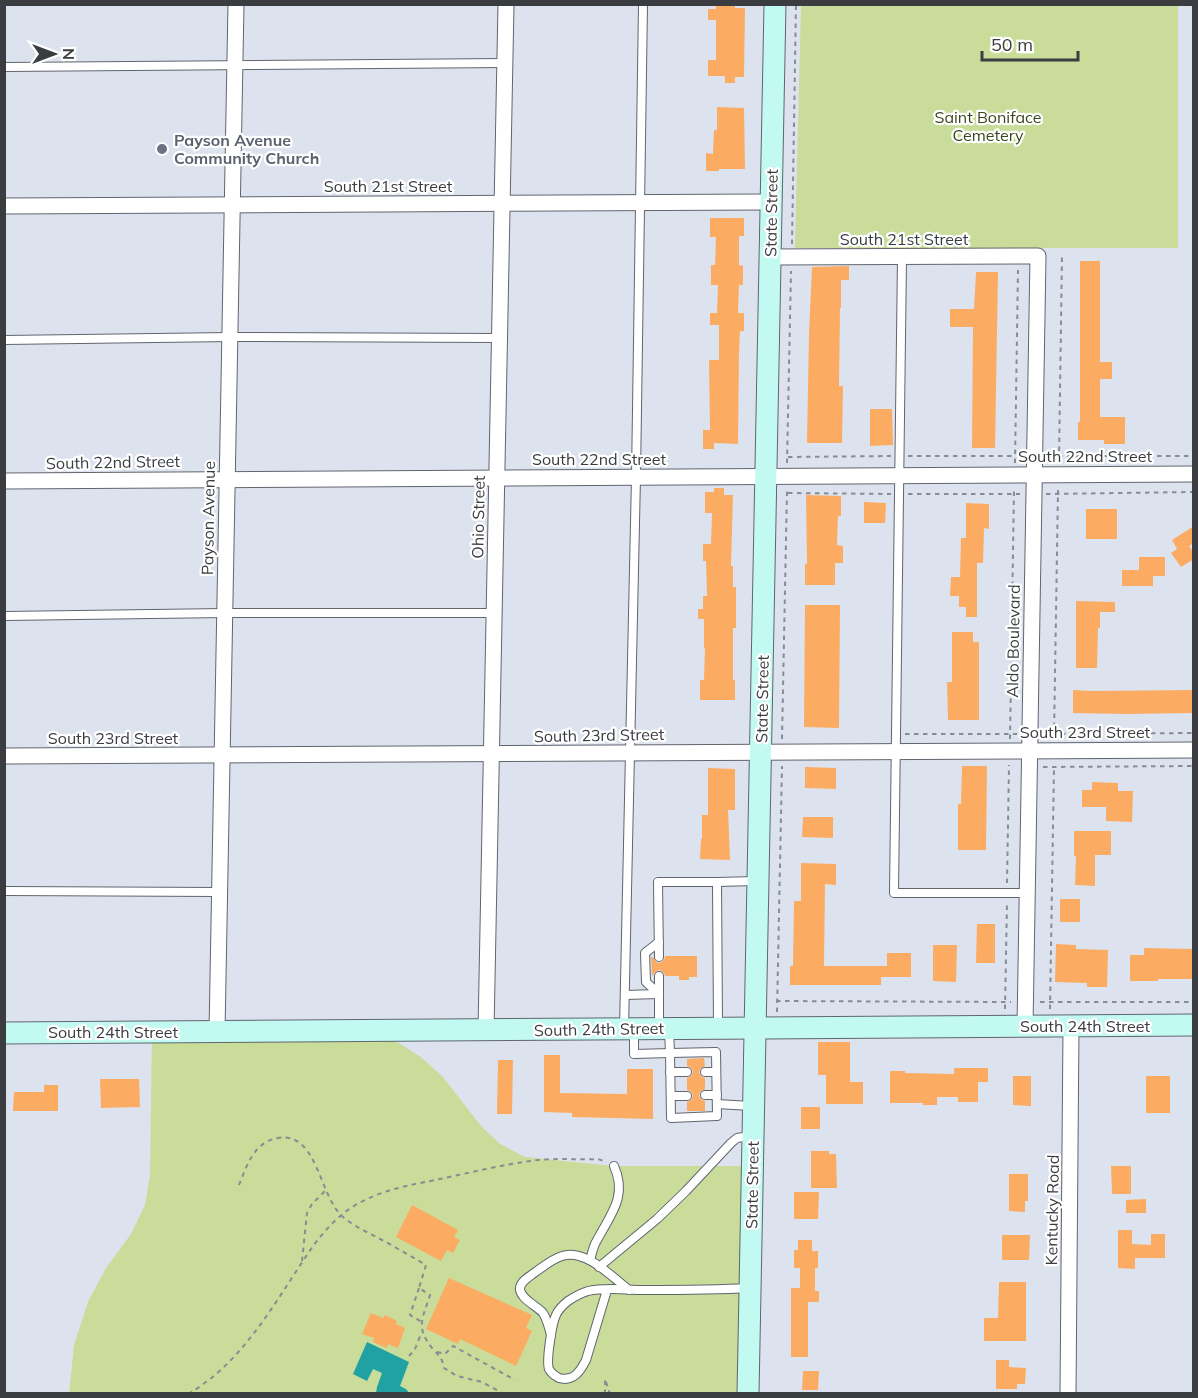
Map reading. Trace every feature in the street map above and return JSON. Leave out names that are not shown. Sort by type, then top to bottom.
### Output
[{"type":"street","name":"Payson Avenue","points":[[217,1032],[236,4]]},
{"type":"street","name":"Ohio Street","points":[[486,1031],[506,4]]},
{"type":"street","name":"State Street","points":[[748,1394],[761,751],[777,477],[781,257],[771,202],[775,4]]},
{"type":"street","name":"South 21st Street","points":[[4,206],[771,202]]},
{"type":"street","name":"South 21st Street","points":[[781,257],[1038,256]]},
{"type":"street","name":"Aldo Boulevard","points":[[1015,1026],[1025,1002],[1038,256]]},
{"type":"street","name":"South 22nd Street","points":[[4,481],[1194,474]]},
{"type":"street","name":"South 23rd Street","points":[[4,756],[1194,750]]},
{"type":"street","name":"South 24th Street","points":[[4,1033],[1194,1025]]},
{"type":"street","name":"Kentucky Road","points":[[1068,1394],[1071,1027]]},
{"type":"lane","points":[[643,4],[625,994],[634,1054],[670,1053],[716,1052],[717,1116],[672,1118],[670,1053],[659,994],[659,976]]},
{"type":"lane","points":[[4,67],[505,63]]},
{"type":"lane","points":[[902,257],[894,893],[1027,893]]},
{"type":"lane","points":[[4,340],[230,337],[500,338]]},
{"type":"lane","points":[[4,616],[225,612],[494,613]]},
{"type":"lane","points":[[659,957],[658,882],[758,881]]},
{"type":"lane","points":[[717,882],[718,1028]]},
{"type":"lane","points":[[4,891],[219,892]]},
{"type":"lane","points":[[658,942],[645,953],[646,982],[659,994]]},
{"type":"lane","points":[[625,994],[659,994]]},
{"type":"lane","points":[[670,1072],[687,1072]]},
{"type":"lane","points":[[705,1072],[716,1072]]},
{"type":"lane","points":[[705,1095],[717,1095]]},
{"type":"lane","points":[[671,1096],[687,1096]]},
{"type":"lane","points":[[717,1104],[754,1106]]},
{"type":"lane","points":[[598,1267],[657,1219],[731,1143],[737,1138],[753,1136]]},
{"type":"lane","points":[[590,1260],[594,1244],[617,1202],[620,1190],[619,1177],[614,1166]]},
{"type":"lane","points":[[552,1336],[544,1315],[526,1299],[521,1292],[521,1285],[526,1279],[561,1256],[579,1255],[590,1260],[629,1290]]},
{"type":"lane","points":[[607,1290],[582,1368],[575,1377],[567,1380],[555,1377],[549,1370],[548,1362],[556,1315],[573,1298],[587,1292],[607,1290],[750,1288]]},
{"type":"path","points":[[777,1027],[782,751],[777,477],[781,257],[796,4]]},
{"type":"path","points":[[1049,1027],[1062,255]]},
{"type":"path","points":[[1015,1026],[1005,1002],[1019,256]]},
{"type":"path","points":[[1035,456],[1194,456]]},
{"type":"path","points":[[1014,494],[1194,492]]},
{"type":"path","points":[[896,734],[1194,733]]},
{"type":"path","points":[[1029,767],[1194,766]]},
{"type":"path","points":[[778,1001],[1194,1002]]},
{"type":"path","points":[[239,1185],[256,1150],[267,1141],[293,1138],[301,1143],[308,1152],[331,1201],[341,1215],[359,1228],[426,1265],[410,1315],[422,1322]]},
{"type":"path","points":[[188,1394],[201,1386],[233,1357],[254,1332],[313,1247],[332,1224],[363,1200],[386,1191],[540,1160],[598,1160],[614,1166]]},
{"type":"path","points":[[301,1264],[307,1213],[312,1204],[326,1190]]},
{"type":"path","points":[[409,1356],[418,1345],[430,1295],[419,1288]]},
{"type":"path","points":[[422,1331],[434,1351],[442,1359],[444,1368],[450,1373],[482,1382],[504,1394]]},
{"type":"path","points":[[434,1351],[445,1354],[453,1346],[515,1380]]},
{"type":"path","points":[[605,1394],[605,1379],[610,1394]]},
{"type":"green space","name":"Saint Boniface Cemetery","points":[[801,5],[1178,5],[1178,248],[795,248]]},
{"type":"green space","points":[[362,1031],[399,1043],[422,1058],[443,1077],[481,1126],[500,1144],[525,1157],[614,1166],[753,1166],[748,1393],[69,1394],[74,1345],[88,1302],[106,1268],[131,1234],[145,1205],[150,1175],[152,1032]]},
{"type":"water","points":[[367,1342],[409,1362],[400,1386],[409,1393],[376,1393],[382,1373],[373,1369],[367,1381],[353,1374]]},
{"type":"building","points":[[716,5],[735,5],[735,8],[745,8],[744,77],[735,77],[735,83],[725,83],[725,76],[708,76],[708,60],[716,60],[716,20],[708,20],[708,9],[716,9]]},
{"type":"building","points":[[717,107],[744,108],[745,169],[706,171],[706,153],[713,154],[714,130],[717,130]]},
{"type":"building","points":[[710,218],[744,218],[744,236],[739,236],[739,265],[743,266],[743,285],[739,285],[738,313],[744,313],[744,331],[740,331],[738,444],[714,443],[714,449],[703,449],[703,430],[710,430],[709,360],[719,360],[719,325],[710,325],[710,313],[717,313],[718,285],[711,285],[711,265],[715,265],[716,237],[710,237]]},
{"type":"building","points":[[1080,261],[1100,261],[1100,362],[1112,362],[1112,379],[1100,379],[1100,417],[1125,417],[1125,444],[1104,444],[1104,440],[1078,440]]},
{"type":"building","points":[[849,266],[849,280],[841,280],[839,386],[843,386],[842,443],[807,443],[812,267]]},
{"type":"building","points":[[976,272],[998,272],[995,448],[972,448],[973,327],[950,327],[950,309],[974,309]]},
{"type":"building","points":[[870,409],[892,409],[893,445],[870,446]]},
{"type":"building","points":[[714,488],[724,488],[724,495],[733,495],[731,566],[733,566],[733,587],[736,587],[736,628],[733,628],[735,700],[700,700],[700,680],[704,680],[705,648],[704,619],[698,619],[698,609],[703,609],[703,596],[707,596],[703,544],[711,544],[712,513],[705,513],[705,492],[714,492]]},
{"type":"building","points":[[806,495],[841,496],[837,545],[843,546],[843,563],[835,563],[835,585],[805,585]]},
{"type":"building","points":[[864,502],[886,503],[885,523],[864,523]]},
{"type":"building","points":[[966,503],[989,504],[989,529],[984,528],[983,563],[977,563],[977,617],[966,617],[966,607],[959,607],[959,596],[950,596],[951,577],[960,577],[961,538],[966,538]]},
{"type":"building","points":[[1086,509],[1117,509],[1117,539],[1086,539]]},
{"type":"building","points":[[1194,526],[1194,543],[1189,546],[1194,553],[1194,559],[1181,567],[1171,553],[1177,549],[1172,540]]},
{"type":"building","points":[[1139,557],[1165,557],[1165,576],[1153,576],[1153,586],[1122,586],[1122,570],[1139,570]]},
{"type":"building","points":[[1076,601],[1115,602],[1115,612],[1100,612],[1097,668],[1076,668]]},
{"type":"building","points":[[805,605],[840,605],[839,728],[804,727]]},
{"type":"building","points":[[952,632],[973,632],[973,642],[979,642],[979,720],[948,720],[947,682],[952,682]]},
{"type":"building","points":[[1073,690],[1194,690],[1193,713],[1073,713]]},
{"type":"building","points":[[962,766],[987,766],[986,850],[958,850],[958,804],[961,804]]},
{"type":"building","points":[[805,767],[836,768],[836,789],[805,788]]},
{"type":"building","points":[[708,768],[735,769],[735,810],[728,810],[730,860],[700,859],[702,815],[708,815]]},
{"type":"building","points":[[1092,782],[1118,783],[1118,791],[1133,791],[1132,822],[1106,821],[1106,807],[1082,807],[1082,790],[1092,790]]},
{"type":"building","points":[[803,817],[833,817],[833,838],[802,837]]},
{"type":"building","points":[[1074,831],[1111,831],[1111,855],[1095,855],[1095,886],[1075,885]]},
{"type":"building","points":[[801,863],[836,864],[836,885],[825,884],[824,966],[887,966],[887,953],[911,953],[911,977],[881,977],[881,985],[790,985],[790,966],[793,966],[794,901],[801,901]]},
{"type":"building","points":[[1060,899],[1080,899],[1080,922],[1060,922]]},
{"type":"building","points":[[977,924],[995,924],[995,963],[976,963]]},
{"type":"building","points":[[1056,944],[1076,945],[1076,949],[1108,950],[1107,987],[1087,987],[1087,983],[1055,982]]},
{"type":"building","points":[[933,945],[957,945],[956,982],[933,981]]},
{"type":"building","points":[[1144,948],[1194,949],[1194,979],[1130,981],[1130,955],[1144,955]]},
{"type":"building","points":[[665,956],[697,956],[697,977],[679,980],[679,976],[665,976],[660,970],[652,976],[651,957],[660,963]]},
{"type":"building","points":[[818,1042],[850,1042],[850,1082],[863,1082],[863,1104],[826,1104],[826,1075],[818,1075]]},
{"type":"building","points":[[544,1055],[560,1055],[560,1093],[627,1094],[627,1069],[653,1069],[653,1119],[572,1117],[572,1113],[544,1112]]},
{"type":"building","points":[[704,1058],[705,1066],[700,1069],[699,1073],[705,1078],[705,1089],[700,1092],[699,1096],[705,1101],[705,1111],[687,1111],[687,1102],[692,1099],[693,1095],[687,1090],[687,1078],[692,1075],[693,1071],[687,1066],[687,1059]]},
{"type":"building","points":[[498,1060],[513,1060],[512,1114],[497,1114]]},
{"type":"building","points":[[954,1068],[988,1068],[988,1082],[978,1082],[978,1102],[958,1102],[958,1097],[937,1097],[937,1105],[890,1103],[890,1071],[954,1074]]},
{"type":"building","points":[[1013,1076],[1031,1076],[1031,1106],[1013,1105]]},
{"type":"building","points":[[1146,1076],[1170,1076],[1170,1113],[1146,1113]]},
{"type":"building","points":[[100,1079],[139,1079],[140,1107],[101,1108]]},
{"type":"building","points":[[44,1085],[58,1085],[58,1111],[13,1111],[14,1092],[44,1092]]},
{"type":"building","points":[[801,1107],[820,1107],[820,1129],[801,1129]]},
{"type":"building","points":[[811,1151],[829,1151],[829,1154],[836,1154],[837,1188],[811,1188]]},
{"type":"building","points":[[1111,1166],[1131,1166],[1131,1194],[1112,1194]]},
{"type":"building","points":[[1009,1174],[1028,1174],[1028,1201],[1025,1201],[1025,1212],[1009,1211]]},
{"type":"building","points":[[794,1192],[819,1192],[818,1219],[794,1219]]},
{"type":"building","points":[[1146,1199],[1146,1213],[1126,1213],[1126,1200]]},
{"type":"building","points":[[412,1205],[458,1230],[454,1237],[460,1240],[453,1253],[447,1250],[441,1261],[396,1237]]},
{"type":"building","points":[[1118,1230],[1132,1230],[1132,1244],[1151,1245],[1151,1234],[1165,1234],[1165,1258],[1135,1258],[1135,1269],[1118,1268]]},
{"type":"building","points":[[1002,1235],[1030,1235],[1029,1260],[1002,1260]]},
{"type":"building","points":[[798,1240],[812,1240],[812,1251],[818,1251],[815,1291],[819,1291],[819,1302],[808,1302],[808,1357],[791,1357],[791,1288],[800,1288],[800,1268],[794,1268],[794,1250],[798,1250]]},
{"type":"building","points":[[449,1278],[532,1315],[526,1328],[532,1331],[516,1366],[460,1339],[458,1344],[426,1329]]},
{"type":"building","points":[[999,1282],[1026,1282],[1026,1341],[984,1341],[984,1318],[998,1318]]},
{"type":"building","points":[[371,1313],[383,1318],[385,1315],[405,1328],[398,1348],[388,1344],[387,1348],[373,1342],[374,1338],[362,1334]]},
{"type":"building","points":[[996,1360],[1009,1360],[1009,1367],[1026,1368],[1025,1384],[1017,1384],[1017,1389],[996,1389]]},
{"type":"building","points":[[803,1371],[819,1371],[818,1390],[802,1390]]},
{"type":"place","name":"Payson Avenue Community Church","points":[[162,149]]}]
